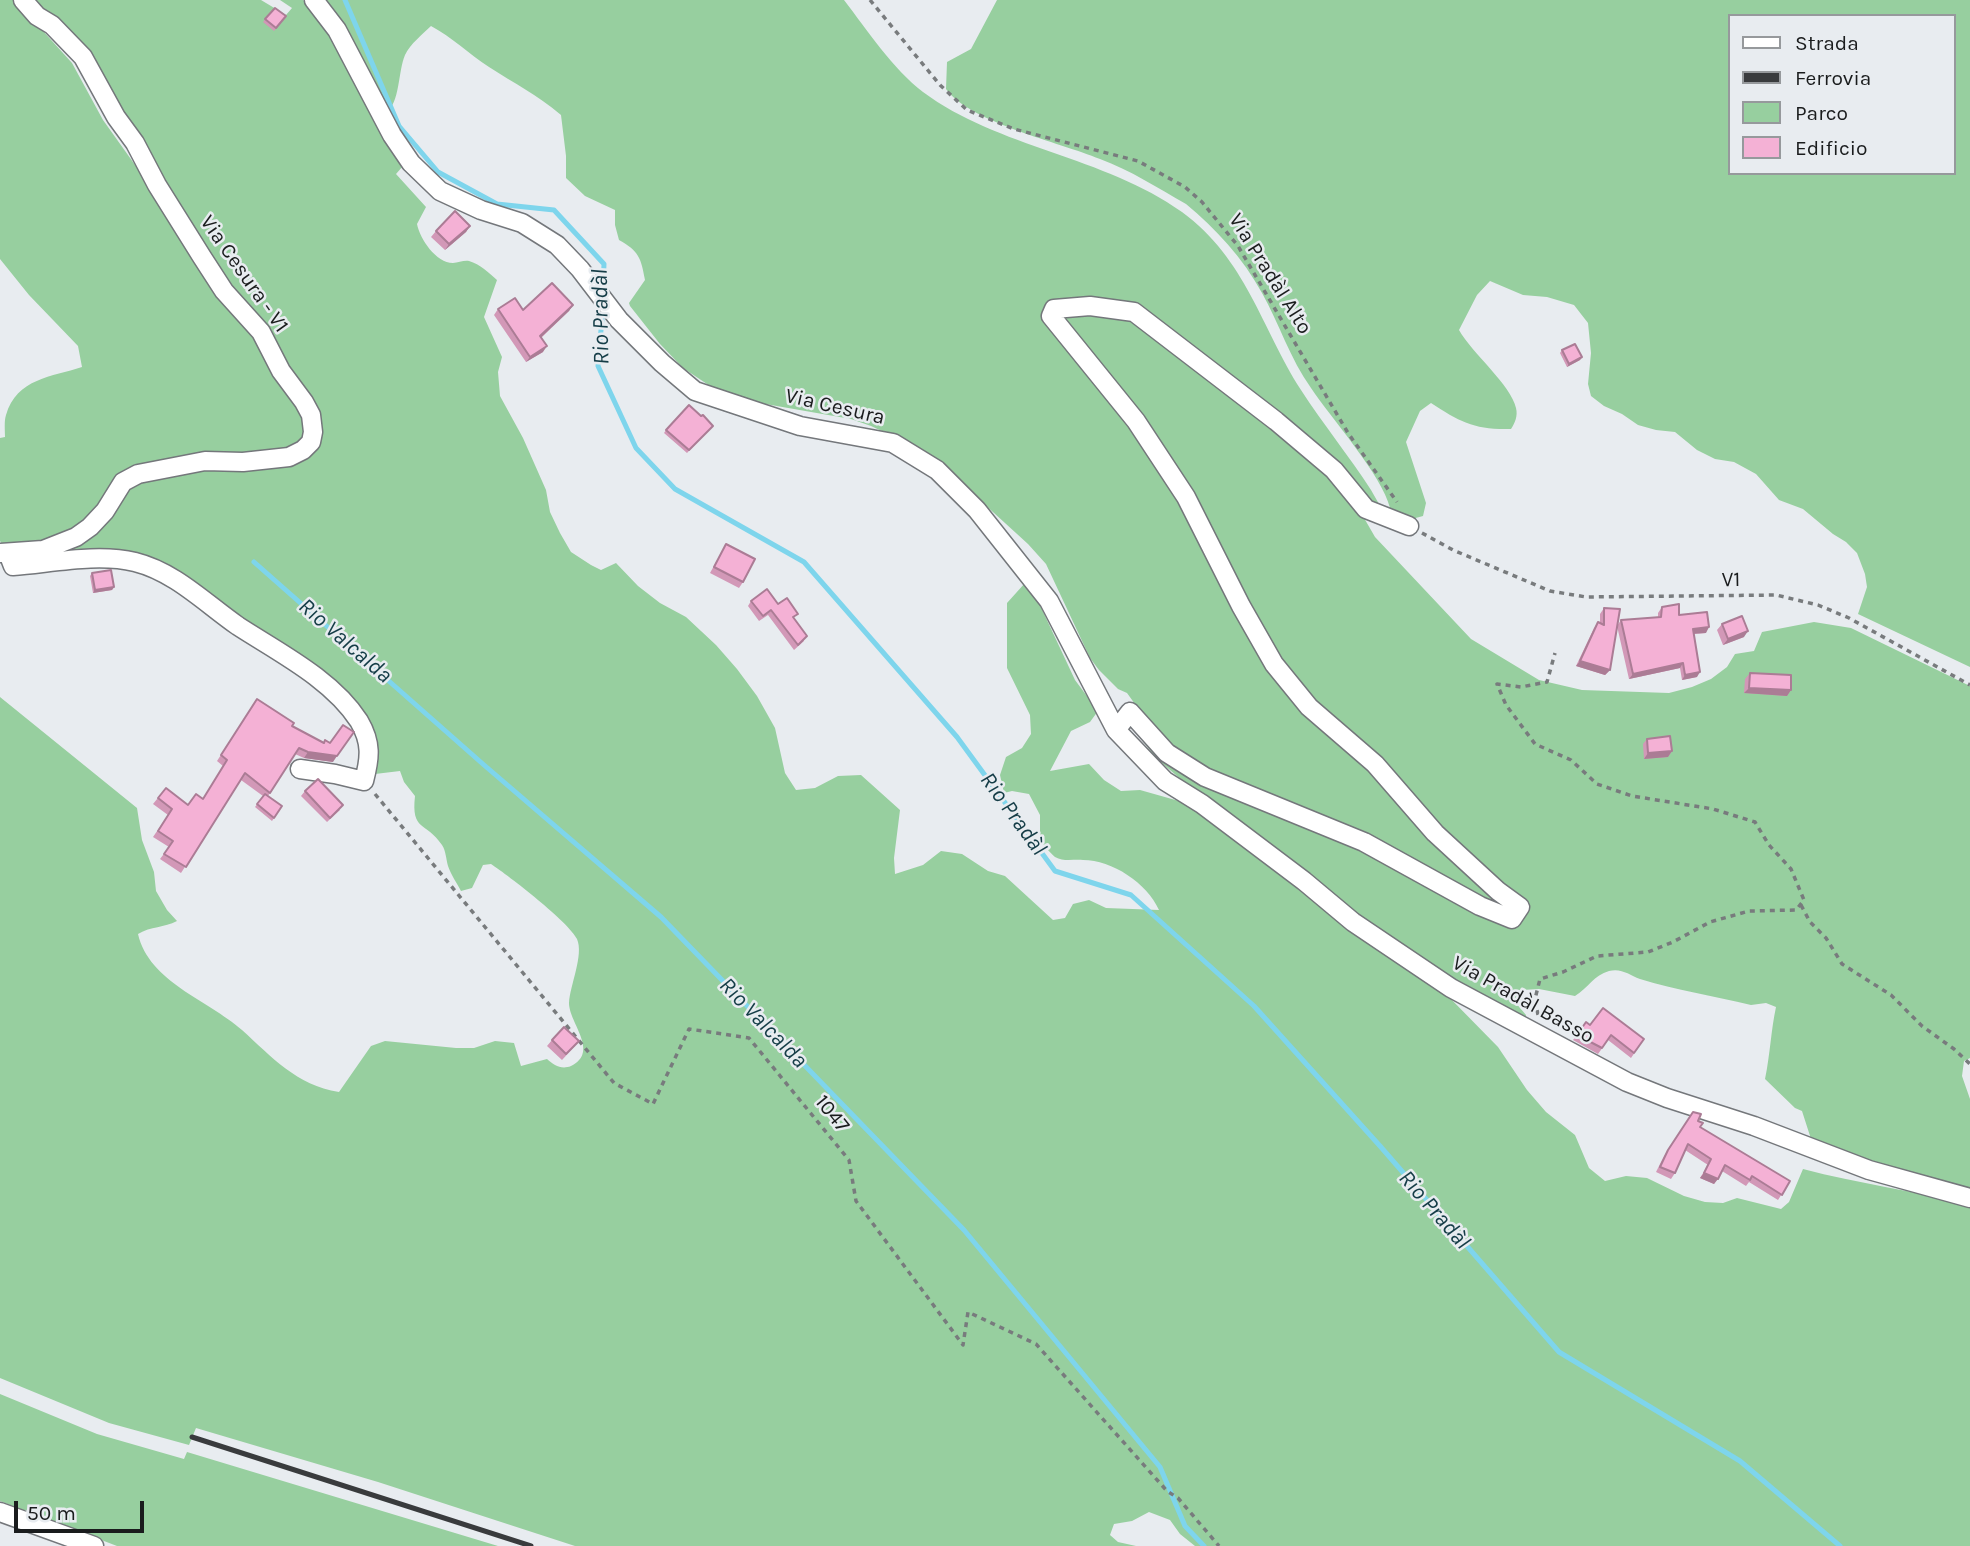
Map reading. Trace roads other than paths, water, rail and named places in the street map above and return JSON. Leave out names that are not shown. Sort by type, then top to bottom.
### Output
[{"type":"street","name":"Via Cesura - V1","points":[[4,553],[43,550],[76,537],[106,511],[123,482],[138,474],[205,461],[243,463],[289,457],[303,450],[311,442],[313,432],[312,415],[281,370],[261,332],[224,291],[202,257],[157,186],[135,143],[116,117],[83,57],[23,0]]},
{"type":"street","name":"Via Cesura","points":[[314,0],[337,30],[393,135],[411,163],[440,191],[481,210],[522,223],[557,245],[580,269],[605,303],[662,363],[695,391],[800,426],[893,443],[937,470],[977,510],[1049,601],[1116,730]]},
{"type":"street","points":[[1116,730],[1130,712],[1167,753],[1205,777],[1364,842],[1480,906],[1512,919],[1520,907],[1498,891],[1435,833],[1375,764],[1309,707],[1274,664],[1241,606],[1186,497],[1136,421],[1051,316],[1054,309],[1090,306],[1133,313],[1276,421],[1334,470],[1366,509],[1409,526]]},
{"type":"street","points":[[4,553],[13,566],[116,559],[149,566],[176,580],[237,625],[277,648],[334,692],[359,721],[371,752],[364,781],[300,769]]},
{"type":"street","name":"Via Pradàl Basso","points":[[1116,730],[1165,781],[1202,804],[1304,881],[1353,922],[1451,988],[1627,1082],[1869,1170],[1970,1198]]},
{"type":"street","points":[[0,1512],[94,1546]]},
{"type":"waterway","name":"Rio Pradàl","points":[[345,0],[399,126],[438,172],[497,204],[554,210],[604,264],[603,289]]},
{"type":"waterway","name":"Rio Pradàl","points":[[603,306],[598,366],[636,448],[675,489],[804,562],[957,737],[1055,871],[1131,895],[1254,1006],[1559,1352],[1740,1461],[1840,1546]]},
{"type":"waterway","name":"Rio Valcalda","points":[[254,562],[661,917],[964,1230],[1160,1467],[1185,1526],[1204,1546]]},
{"type":"railway","points":[[192,1437],[531,1546]]}]
